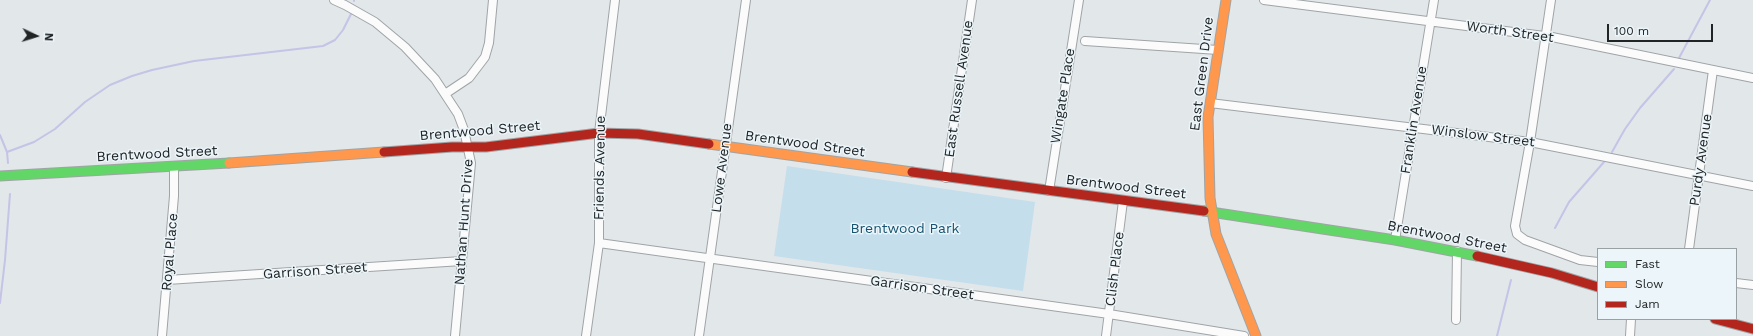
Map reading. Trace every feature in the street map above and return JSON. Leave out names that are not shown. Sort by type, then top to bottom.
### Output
[{"type":"main road","name":"East Green Drive","points":[[1226,0],[1210,103],[1208,141],[1211,213],[1225,259],[1256,336]]},
{"type":"main road","name":"Brentwood Street","points":[[0,176],[174,167],[486,147],[599,134],[638,134],[946,178],[1211,213],[1395,240],[1457,251],[1552,273],[1597,287]]},
{"type":"main road","points":[[1719,320],[1753,329]]},
{"type":"street","name":"Nathan Hunt Drive","points":[[334,0],[362,14],[392,34],[435,78],[458,114],[468,147],[471,163],[455,336]]},
{"type":"street","points":[[445,94],[469,78],[485,57],[490,43],[493,0]]},
{"type":"street","name":"Friends Avenue","points":[[586,336],[599,243],[599,134],[615,0]]},
{"type":"street","name":"Lowe Avenue","points":[[699,336],[746,0]]},
{"type":"street","name":"East Russell Avenue","points":[[946,178],[972,0]]},
{"type":"street","name":"Wingate Place","points":[[1049,192],[1079,0]]},
{"type":"street","name":"Worth Street","points":[[1264,0],[1546,37],[1753,78]]},
{"type":"street","name":"Franklin Avenue","points":[[1395,240],[1434,0]]},
{"type":"street","points":[[1551,0],[1530,142],[1515,226],[1517,234],[1526,240],[1580,260],[1597,262]]},
{"type":"street","points":[[1085,41],[1218,50]]},
{"type":"street","name":"Purdy Avenue","points":[[1689,248],[1713,70]]},
{"type":"street","name":"Winslow Street","points":[[1210,103],[1530,142],[1753,186]]},
{"type":"street","name":"Royal Place","points":[[162,336],[174,196],[174,167]]},
{"type":"street","name":"Clish Place","points":[[1106,336],[1123,201]]},
{"type":"street","name":"Garrison Street","points":[[599,243],[1109,314],[1244,336]]},
{"type":"street","points":[[1456,320],[1457,251]]},
{"type":"street","name":"Garrison Street","points":[[167,280],[462,261]]},
{"type":"street","points":[[1737,282],[1753,285]]},
{"type":"street","points":[[1630,336],[1631,320]]},
{"type":"green space","name":"Brentwood Park","points":[[787,166],[1035,202],[1023,291],[774,256]]},
{"type":"waterway","points":[[1679,58],[1710,0]]},
{"type":"waterway","points":[[7,152],[34,142],[55,129],[85,102],[110,85],[132,76],[194,61],[323,46],[335,40],[343,30],[351,14]]},
{"type":"waterway","points":[[1612,152],[1625,129],[1640,108],[1674,69]]},
{"type":"waterway","points":[[0,135],[7,152],[8,163]]},
{"type":"waterway","points":[[1555,228],[1569,202],[1604,162]]},
{"type":"waterway","points":[[0,303],[10,194]]},
{"type":"waterway","points":[[1497,336],[1511,280]]},
{"type":"traffic: fast","points":[[0,176],[229,163]]},
{"type":"traffic: fast","points":[[1204,211],[1395,240],[1477,256]]},
{"type":"traffic: slow","points":[[1226,0],[1208,117],[1210,198],[1216,234],[1256,336]]},
{"type":"traffic: slow","points":[[709,144],[912,172]]},
{"type":"traffic: slow","points":[[229,163],[384,152]]},
{"type":"traffic: jam","points":[[384,152],[452,147],[486,147],[599,133],[638,134],[709,144]]},
{"type":"traffic: jam","points":[[912,172],[1204,211]]},
{"type":"traffic: jam","points":[[1477,256],[1552,273],[1597,287]]},
{"type":"traffic: jam","points":[[1719,320],[1753,329]]}]
